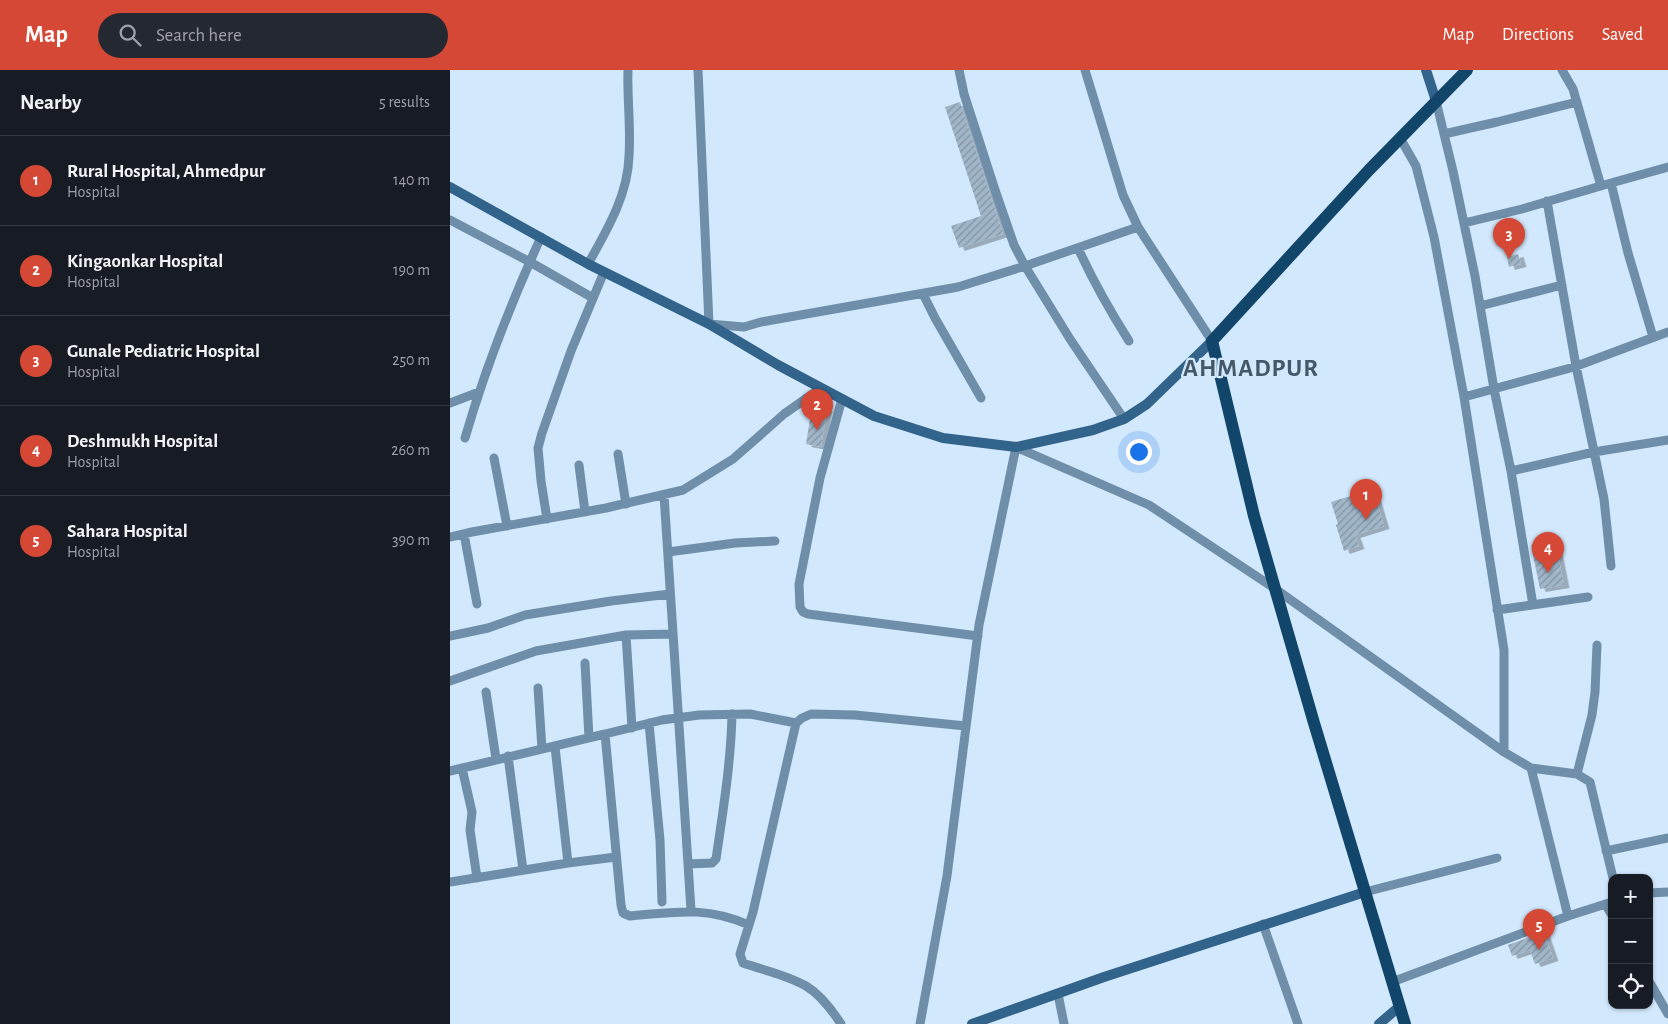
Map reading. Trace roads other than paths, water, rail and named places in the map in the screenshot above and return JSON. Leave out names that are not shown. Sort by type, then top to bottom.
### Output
[{"type":"main road","points":[[1426,70],[1436,101]]},
{"type":"main road","points":[[450,187],[588,264],[709,324],[778,365],[874,416],[943,438],[1016,447],[1093,430],[1124,419],[1148,404],[1212,341],[1400,138],[1466,70]]},
{"type":"main road","points":[[1212,341],[1254,516],[1274,588],[1405,1024]]},
{"type":"main road","points":[[972,1024],[1263,924],[1365,892]]},
{"type":"main road","points":[[1379,1024],[1400,1006]]},
{"type":"street","points":[[588,264],[615,215],[624,189],[630,157],[628,70]]},
{"type":"street","points":[[698,70],[709,324],[744,327],[761,322],[958,288],[1138,227]]},
{"type":"street","points":[[959,70],[964,94],[994,190],[1014,244],[1025,266],[1070,339],[1124,419]]},
{"type":"street","points":[[1085,70],[1123,195],[1138,227],[1212,341]]},
{"type":"street","points":[[1562,70],[1573,89],[1601,186]]},
{"type":"street","points":[[1436,101],[1464,223],[1480,306],[1494,389],[1511,471],[1533,605]]},
{"type":"street","points":[[1444,134],[1577,102]]},
{"type":"street","points":[[1400,138],[1416,166],[1432,228],[1464,397],[1504,650],[1504,752]]},
{"type":"street","points":[[1464,223],[1668,166]]},
{"type":"street","points":[[1611,183],[1628,253],[1653,337]]},
{"type":"street","points":[[1547,201],[1576,366],[1604,499],[1611,566]]},
{"type":"street","points":[[450,220],[593,298]]},
{"type":"street","points":[[465,438],[479,392],[518,286],[541,237]]},
{"type":"street","points":[[1078,248],[1105,304],[1130,341]]},
{"type":"street","points":[[547,519],[538,448],[571,351],[604,272]]},
{"type":"street","points":[[1480,306],[1562,285]]},
{"type":"street","points":[[922,294],[981,398]]},
{"type":"street","points":[[1464,397],[1576,366],[1668,332]]},
{"type":"street","points":[[450,537],[626,504],[683,490],[733,459],[784,414],[821,388]]},
{"type":"street","points":[[450,403],[479,392]]},
{"type":"street","points":[[842,399],[820,478],[799,584],[800,606],[803,612],[978,636]]},
{"type":"street","points":[[1511,471],[1594,452],[1668,440]]},
{"type":"street","points":[[920,1024],[947,876],[978,636],[1016,447],[1149,505],[1274,588],[1504,752],[1531,768],[1576,774],[1590,782],[1612,874]]},
{"type":"street","points":[[618,454],[626,504]]},
{"type":"street","points":[[494,458],[506,526]]},
{"type":"street","points":[[579,465],[585,512]]},
{"type":"street","points":[[664,495],[691,910]]},
{"type":"street","points":[[464,534],[477,604]]},
{"type":"street","points":[[668,552],[735,543],[775,541]]},
{"type":"street","points":[[450,636],[488,628],[524,615],[670,594]]},
{"type":"street","points":[[1498,610],[1588,597]]},
{"type":"street","points":[[450,681],[536,651],[626,635],[673,634]]},
{"type":"street","points":[[626,635],[632,728]]},
{"type":"street","points":[[1576,774],[1592,716],[1597,645]]},
{"type":"street","points":[[586,663],[589,738]]},
{"type":"street","points":[[538,688],[542,749]]},
{"type":"street","points":[[486,692],[496,759]]},
{"type":"street","points":[[688,864],[712,863],[716,859],[727,781],[732,714]]},
{"type":"street","points":[[450,771],[508,756],[555,747],[650,722],[678,718],[750,714],[796,723]]},
{"type":"street","points":[[841,1024],[821,998],[807,986],[743,963],[740,954],[749,925],[796,723],[811,714],[855,715],[966,726]]},
{"type":"street","points":[[650,722],[660,840],[662,902]]},
{"type":"street","points":[[605,734],[620,905],[623,913],[630,916],[691,910],[720,915],[749,925]]},
{"type":"street","points":[[555,747],[568,862]]},
{"type":"street","points":[[508,756],[523,870]]},
{"type":"street","points":[[462,768],[472,812],[470,830],[477,878]]},
{"type":"street","points":[[1531,768],[1568,916]]},
{"type":"street","points":[[1606,851],[1668,838]]},
{"type":"street","points":[[450,882],[568,862],[616,857]]},
{"type":"street","points":[[1365,892],[1497,858]]},
{"type":"street","points":[[1653,893],[1668,892]]},
{"type":"street","points":[[1392,982],[1568,916],[1608,903]]},
{"type":"street","points":[[1263,924],[1298,1024]]},
{"type":"street","points":[[1653,988],[1668,1014]]},
{"type":"street","points":[[1058,994],[1064,1024]]},
{"type":"place","name":"Gunale Pediatric Hospital","points":[[1509,259]]},
{"type":"place","name":"Kingaonkar Hospital","points":[[817,430]]},
{"type":"place","name":"Rural Hospital, Ahmedpur","points":[[1366,520]]},
{"type":"place","name":"Deshmukh Hospital","points":[[1548,573]]},
{"type":"place","name":"Sahara Hospital","points":[[1539,950]]},
{"type":"district","name":"AHMADPUR","points":[[1251,368]]}]
